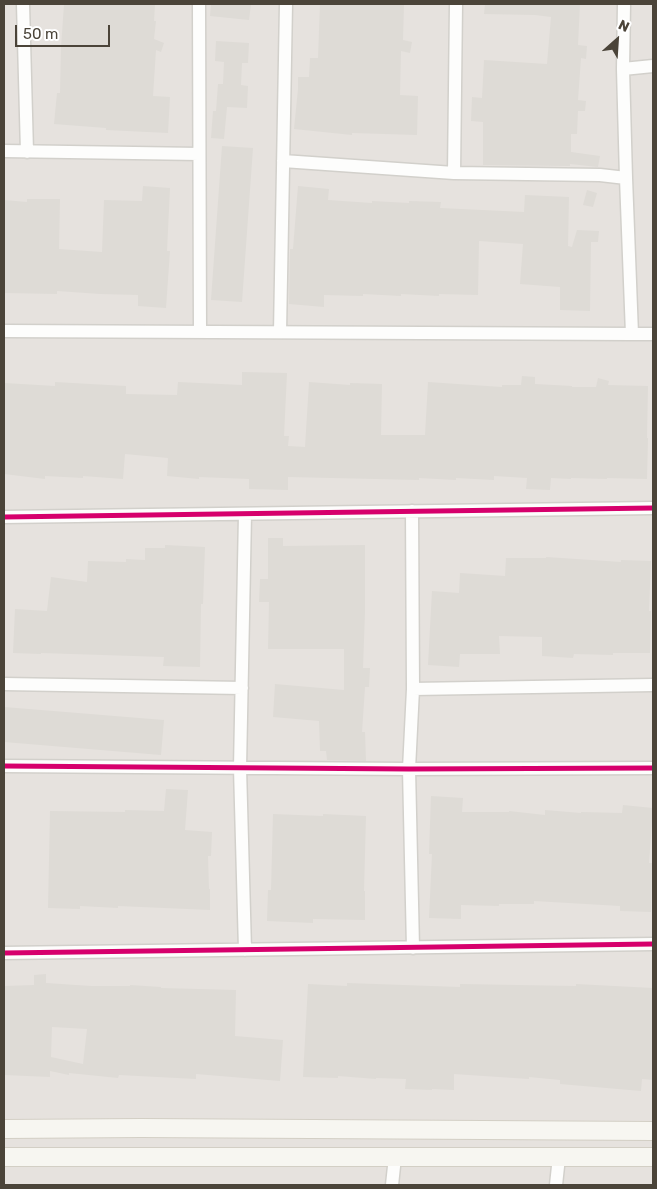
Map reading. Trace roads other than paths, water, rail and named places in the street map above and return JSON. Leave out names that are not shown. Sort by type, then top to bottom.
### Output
[{"type":"street","points":[[23,4],[27,152]]},
{"type":"street","points":[[199,4],[200,332]]},
{"type":"street","points":[[280,332],[286,4]]},
{"type":"street","points":[[454,173],[456,4]]},
{"type":"street","points":[[624,4],[623,69],[632,334]]},
{"type":"street","points":[[623,69],[653,66]]},
{"type":"street","points":[[4,151],[199,154]]},
{"type":"street","points":[[283,160],[454,173],[600,175],[626,178]]},
{"type":"street","points":[[4,331],[653,334]]},
{"type":"street","points":[[4,517],[653,508]]},
{"type":"street","points":[[412,512],[413,689],[409,769],[413,948]]},
{"type":"street","points":[[245,514],[240,768],[245,950]]},
{"type":"street","points":[[4,684],[242,688]]},
{"type":"street","points":[[413,689],[653,685]]},
{"type":"street","points":[[4,766],[409,769],[653,768]]},
{"type":"street","points":[[4,953],[653,944]]},
{"type":"street","points":[[4,1129],[653,1131]]},
{"type":"street","points":[[4,1157],[653,1157]]},
{"type":"street","points":[[392,1185],[395,1157]]},
{"type":"street","points":[[556,1185],[560,1157]]}]
